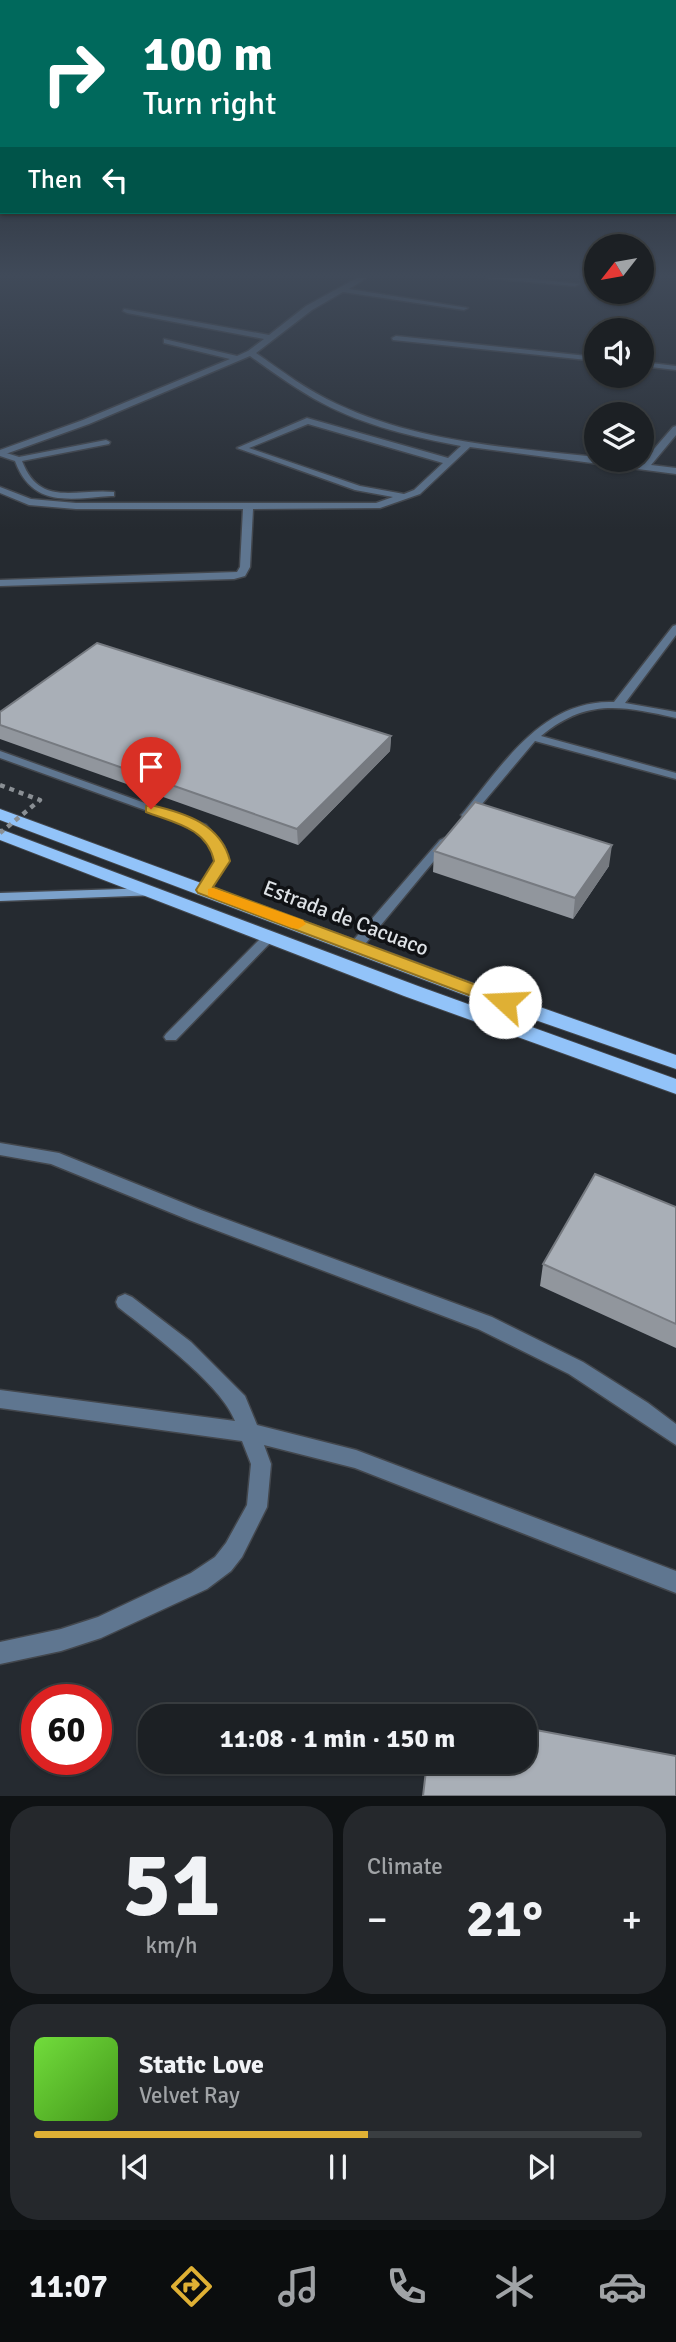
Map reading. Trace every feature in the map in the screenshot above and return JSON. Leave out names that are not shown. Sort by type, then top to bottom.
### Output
[{"type":"main road","name":"Estrada de Cacuaco","points":[[0,814],[482,994],[676,1062]]},
{"type":"main road","points":[[0,834],[269,937],[676,1087]]},
{"type":"street","points":[[0,453],[233,362]]},
{"type":"street","points":[[265,362],[342,410],[466,446],[584,458]]},
{"type":"street","points":[[654,365],[676,368]]},
{"type":"street","points":[[408,497],[358,488],[241,448],[307,421],[451,462]]},
{"type":"street","points":[[654,456],[676,429]]},
{"type":"street","points":[[0,490],[29,502],[76,506],[377,506],[408,497],[451,462],[466,446]]},
{"type":"street","points":[[654,468],[676,471]]},
{"type":"street","points":[[0,583],[241,574],[245,567],[248,507]]},
{"type":"street","points":[[0,897],[152,892]]},
{"type":"street","points":[[0,1150],[52,1158],[86,1170],[195,1215],[485,1323],[576,1368],[641,1409],[676,1436]]},
{"type":"street","points":[[0,1653],[61,1640],[101,1627],[199,1581],[223,1564],[234,1550],[257,1507],[261,1464],[238,1402],[223,1384],[184,1348],[125,1302]]},
{"type":"street","points":[[0,1399],[250,1433],[309,1444],[356,1459],[676,1583]]},
{"type":"lane","points":[[0,453],[18,460],[106,442]]},
{"type":"lane","points":[[18,460],[28,483],[44,494],[111,494]]},
{"type":"lane","points":[[619,703],[676,628]]},
{"type":"lane","points":[[463,820],[533,737],[564,712],[619,703],[676,715]]},
{"type":"lane","points":[[533,737],[676,776]]},
{"type":"lane","points":[[0,754],[202,827],[218,846],[222,861],[204,890]]},
{"type":"lane","points":[[356,946],[454,831]]},
{"type":"lane","points":[[171,1037],[269,937]]},
{"type":"path","points":[[0,785],[40,800],[0,834]]},
{"type":"building","points":[[97,643],[391,736],[297,829],[0,725],[0,712]]},
{"type":"building","points":[[475,802],[612,845],[575,898],[434,851]]},
{"type":"building","points":[[595,1174],[676,1207],[676,1324],[543,1264]]},
{"type":"building","points":[[537,1730],[676,1756],[676,1796],[423,1796],[426,1774],[537,1774]]},
{"type":"slow traffic","points":[[213,893],[298,924]]},
{"type":"route","points":[[151,809],[202,827],[211,835],[218,846],[222,861],[204,890],[505,1002]]}]
